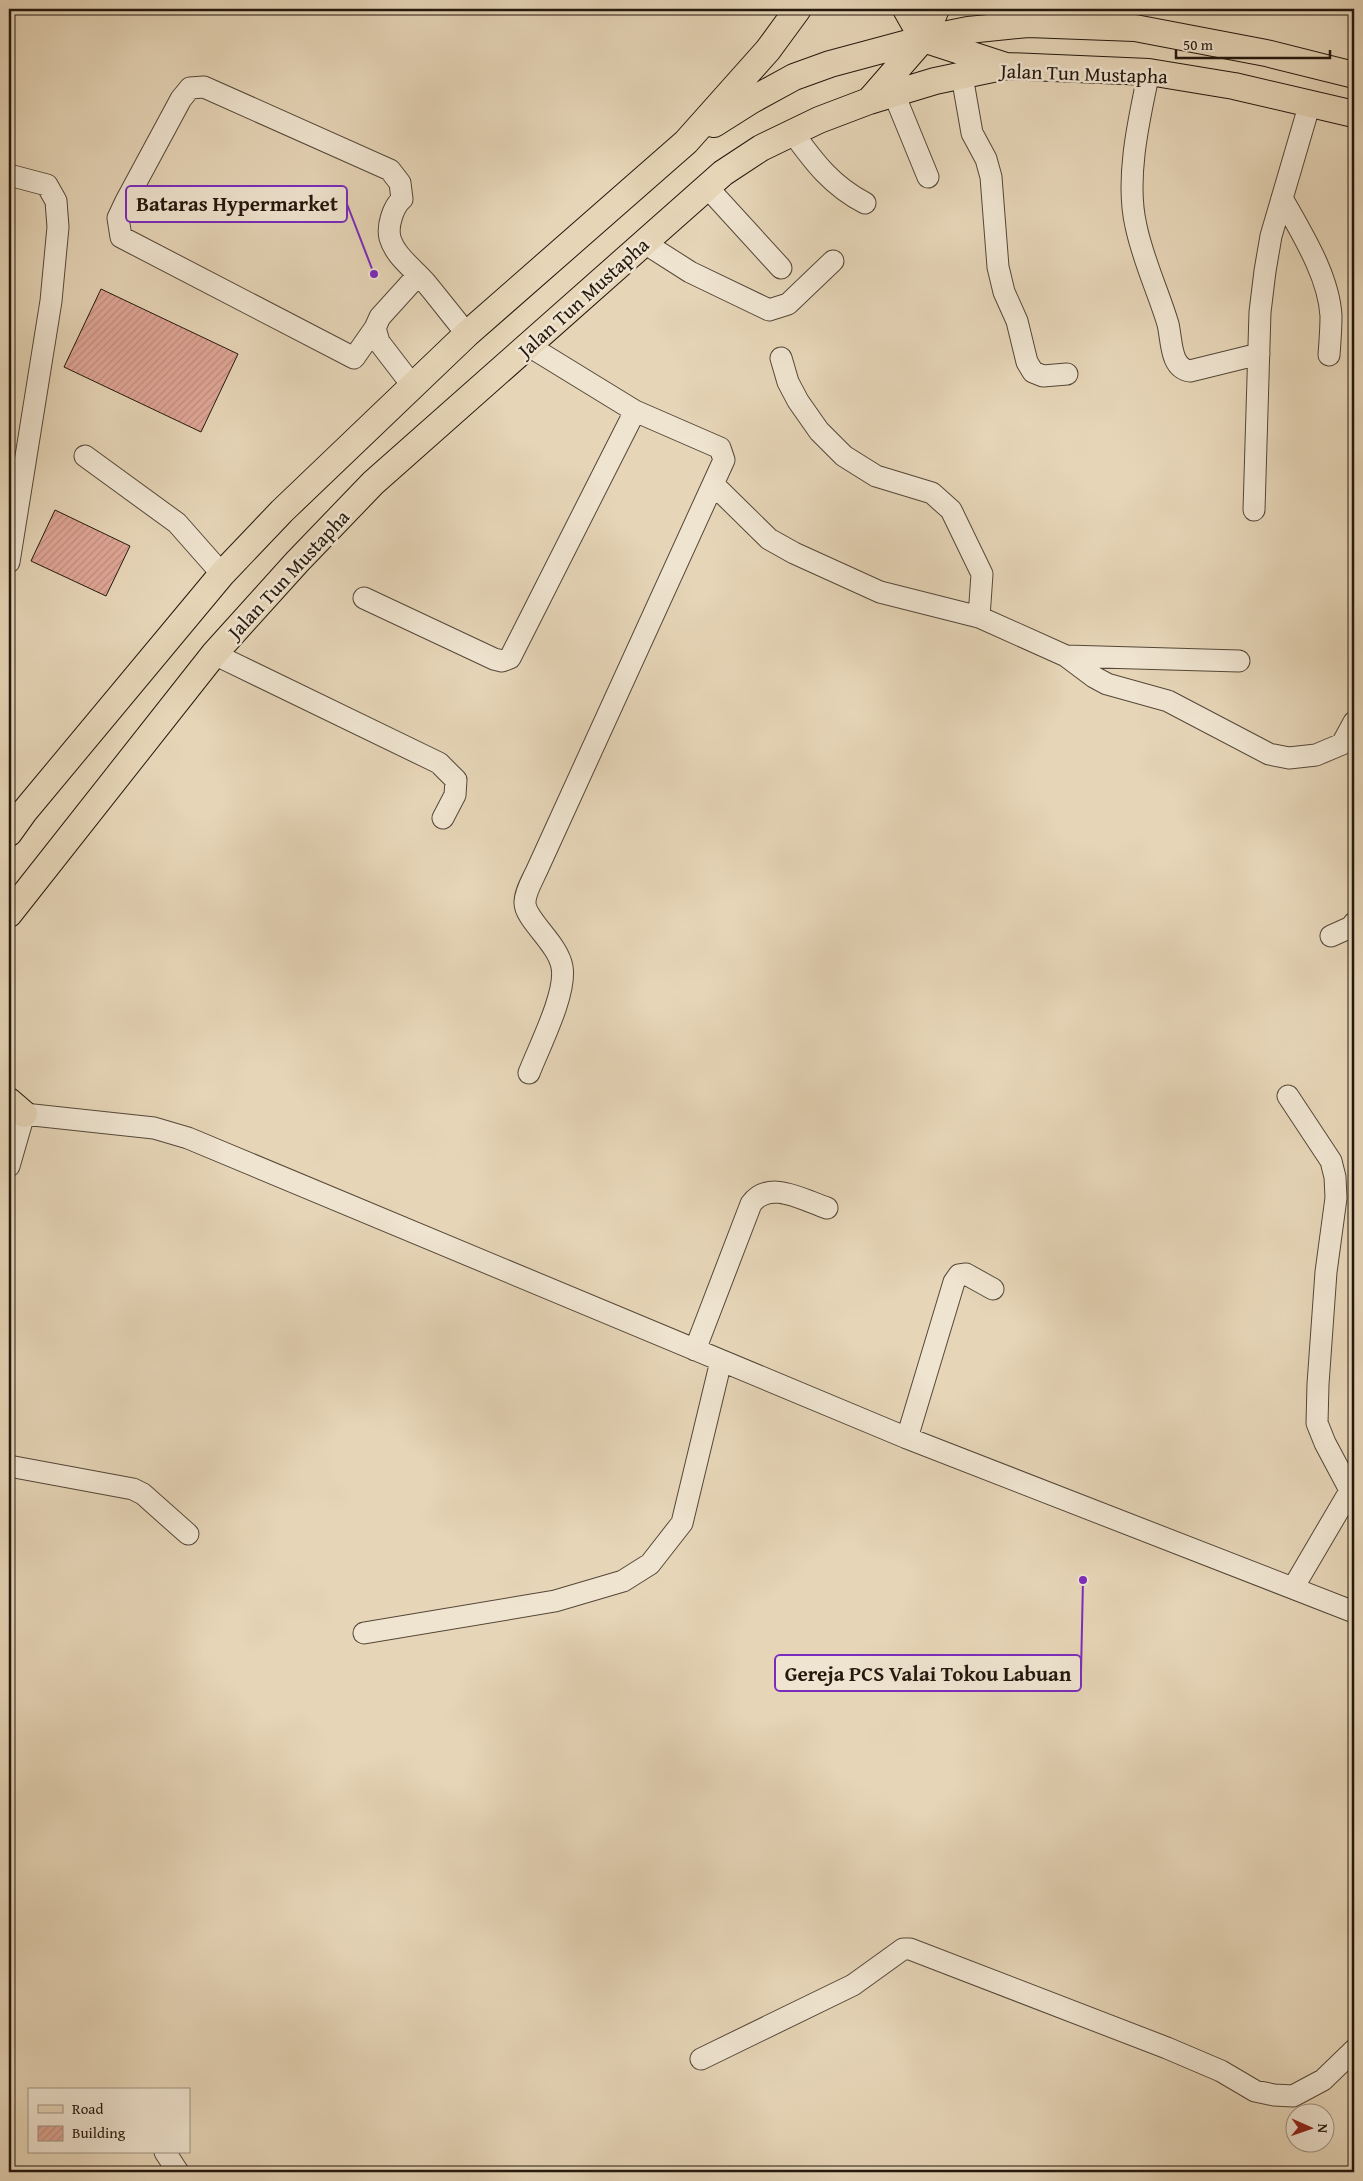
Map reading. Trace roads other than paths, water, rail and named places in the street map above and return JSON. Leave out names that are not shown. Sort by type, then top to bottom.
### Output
[{"type":"main road","points":[[9,833],[16,808],[222,574],[282,511],[467,334],[686,142],[768,50],[798,9]]},
{"type":"main road","points":[[906,9],[923,38],[1007,66]]},
{"type":"main road","points":[[869,101],[923,38],[936,9]]},
{"type":"main road","points":[[1104,9],[1135,28]]},
{"type":"main road","points":[[686,142],[752,100],[794,77],[848,58],[923,38],[968,30],[1028,24],[1135,28],[1266,53],[1354,75]]},
{"type":"main road","name":"Jalan Tun Mustapha","points":[[9,914],[214,654],[297,562],[373,483],[529,346],[643,242],[723,173],[761,148],[819,120],[869,101],[1007,66],[1150,72],[1234,86],[1354,114]]},
{"type":"street","points":[[1150,72],[1138,122],[1134,165],[1134,206],[1140,241],[1163,308],[1176,364],[1190,372],[1259,354]]},
{"type":"street","points":[[962,76],[972,133],[986,159],[991,177],[998,267],[1004,292],[1017,321],[1027,362],[1033,372],[1043,376],[1067,374]]},
{"type":"street","points":[[418,275],[380,317],[375,328],[354,358],[120,237],[118,218],[180,99],[190,88],[204,87],[390,170],[400,183],[402,199],[398,203],[389,228],[390,239],[398,254],[418,275],[467,334]]},
{"type":"street","points":[[894,94],[928,177]]},
{"type":"street","points":[[1254,510],[1260,312],[1265,271],[1271,236],[1310,103]]},
{"type":"street","points":[[792,133],[819,168],[847,193],[865,203]]},
{"type":"street","points":[[9,176],[47,185],[56,201],[58,227],[51,301],[15,477],[9,562]]},
{"type":"street","points":[[708,187],[781,268]]},
{"type":"street","points":[[1282,198],[1305,240],[1324,282],[1331,314],[1329,355]]},
{"type":"street","points":[[643,242],[690,272],[769,310],[788,304],[833,261]]},
{"type":"street","points":[[375,328],[379,342],[412,385]]},
{"type":"street","points":[[529,346],[634,412],[720,448],[724,460],[537,870],[525,902],[528,914],[559,954],[563,969],[563,986],[529,1073]]},
{"type":"street","points":[[781,358],[788,382],[798,402],[819,431],[844,456],[876,476],[932,493],[952,510],[982,574],[979,617]]},
{"type":"street","points":[[364,598],[494,659],[502,661],[510,658],[634,412]]},
{"type":"street","points":[[85,456],[177,523],[222,574]]},
{"type":"street","points":[[714,484],[769,539],[794,553],[880,592],[979,617],[1066,656],[1094,677],[1107,684],[1168,701],[1187,713],[1269,754],[1289,758],[1316,755],[1348,745],[1354,722]]},
{"type":"street","points":[[214,654],[439,763],[456,780],[456,795],[443,818]]},
{"type":"street","points":[[1066,656],[1239,662]]},
{"type":"street","points":[[1331,936],[1351,927],[1354,923]]},
{"type":"street","points":[[1288,1096],[1331,1161],[1335,1177],[1336,1198],[1326,1272],[1317,1423],[1325,1443],[1352,1487],[1293,1588]]},
{"type":"street","points":[[9,1166],[13,1110],[168,1131],[908,1438],[1354,1612]]},
{"type":"street","points":[[695,1350],[751,1204],[756,1196],[765,1192],[776,1191],[827,1208]]},
{"type":"street","points":[[908,1438],[954,1282],[959,1275],[966,1274],[994,1289]]},
{"type":"street","points":[[364,1633],[555,1601],[623,1581],[650,1564],[682,1524],[721,1360]]},
{"type":"street","points":[[9,1466],[133,1489],[143,1494],[188,1534]]},
{"type":"street","points":[[701,2059],[853,1985],[903,1949],[910,1949],[1167,2048],[1221,2071],[1255,2091],[1293,2096],[1323,2080],[1354,2050]]},
{"type":"street","points":[[166,2154],[178,2172]]},
{"type":"place","name":"Bataras Hypermarket","points":[[374,274]]},
{"type":"place","name":"Gereja PCS Valai Tokou Labuan","points":[[1083,1580]]}]
